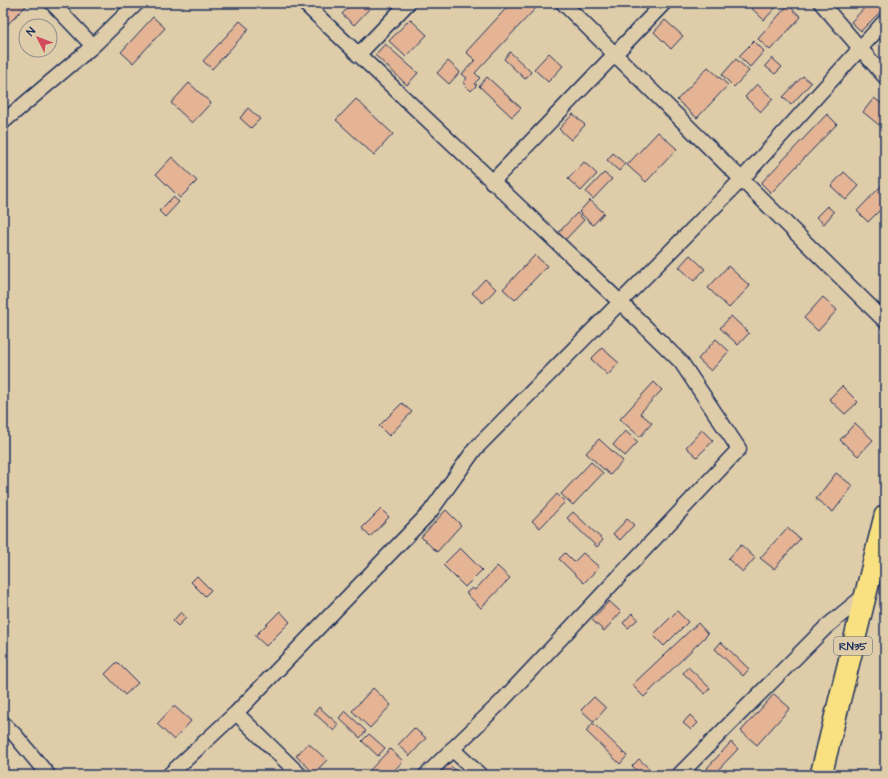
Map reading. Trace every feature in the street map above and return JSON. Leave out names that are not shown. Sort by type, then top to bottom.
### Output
[{"type":"main road","name":"RN35","points":[[821,775],[885,516]]},
{"type":"street","points":[[52,3],[94,46]]},
{"type":"street","points":[[3,122],[94,46],[137,3]]},
{"type":"street","points":[[304,3],[619,301],[681,362],[739,449],[501,702],[426,775]]},
{"type":"street","points":[[358,55],[408,3]]},
{"type":"street","points":[[563,3],[885,321]]},
{"type":"street","points":[[492,182],[664,3]]},
{"type":"street","points":[[821,3],[859,49],[885,77]]},
{"type":"street","points":[[169,775],[236,713],[430,512],[475,449],[619,301],[742,179],[885,20]]},
{"type":"street","points":[[679,775],[826,627],[865,595]]},
{"type":"street","points":[[236,713],[300,775]]},
{"type":"street","points":[[3,723],[15,735],[48,775]]},
{"type":"street","points":[[452,749],[480,775]]},
{"type":"building","points":[[12,3],[22,3],[26,6],[3,29],[3,12]]},
{"type":"building","points":[[352,3],[365,3],[370,8],[354,25],[342,14]]},
{"type":"building","points":[[511,3],[529,3],[535,9],[475,73],[480,78],[474,84],[477,85],[471,91],[463,83],[467,78],[462,74],[475,60],[466,52]]},
{"type":"building","points":[[746,3],[780,3],[764,20]]},
{"type":"building","points":[[869,3],[885,3],[885,7],[861,31],[851,22]]},
{"type":"building","points":[[788,5],[801,17],[770,50],[758,39]]},
{"type":"building","points":[[153,17],[165,28],[133,63],[121,52]]},
{"type":"building","points":[[410,19],[427,35],[406,57],[389,41]]},
{"type":"building","points":[[665,20],[683,36],[671,49],[654,32]]},
{"type":"building","points":[[240,21],[249,29],[212,69],[203,61]]},
{"type":"building","points":[[754,41],[764,51],[750,67],[739,56]]},
{"type":"building","points":[[385,44],[418,73],[407,85],[375,55]]},
{"type":"building","points":[[510,52],[531,72],[525,79],[504,59]]},
{"type":"building","points":[[549,53],[563,66],[548,82],[534,69]]},
{"type":"building","points":[[772,58],[782,67],[775,74],[765,66]]},
{"type":"building","points":[[736,59],[749,71],[734,87],[722,75]]},
{"type":"building","points":[[448,61],[460,72],[449,84],[437,73]]},
{"type":"building","points":[[708,67],[728,85],[697,118],[677,100]]},
{"type":"building","points":[[803,76],[811,83],[791,105],[783,97]]},
{"type":"building","points":[[487,77],[521,108],[512,117],[479,86]]},
{"type":"building","points":[[189,83],[211,103],[192,123],[171,103]]},
{"type":"building","points":[[757,84],[773,99],[761,112],[745,97]]},
{"type":"building","points":[[874,98],[885,106],[885,118],[879,125],[863,112]]},
{"type":"building","points":[[356,99],[393,134],[374,155],[336,120]]},
{"type":"building","points":[[248,108],[260,119],[251,128],[240,118]]},
{"type":"building","points":[[573,114],[585,125],[571,140],[559,129]]},
{"type":"building","points":[[827,114],[837,124],[771,193],[761,183]]},
{"type":"building","points":[[658,132],[677,149],[646,182],[627,165]]},
{"type":"building","points":[[613,153],[625,164],[619,171],[607,160]]},
{"type":"building","points":[[172,157],[197,181],[180,198],[156,174]]},
{"type":"building","points":[[584,162],[597,174],[581,191],[568,179]]},
{"type":"building","points":[[844,172],[859,186],[846,200],[831,186]]},
{"type":"building","points":[[604,173],[612,179],[593,199],[586,192]]},
{"type":"building","points":[[885,182],[885,205],[868,222],[857,211]]},
{"type":"building","points":[[173,197],[179,202],[165,217],[159,211]]},
{"type":"building","points":[[590,200],[604,213],[593,225],[579,212]]},
{"type":"building","points":[[827,206],[834,212],[824,224],[816,217]]},
{"type":"building","points":[[577,213],[584,220],[565,240],[558,233]]},
{"type":"building","points":[[535,255],[547,266],[515,300],[503,289]]},
{"type":"building","points":[[690,255],[705,269],[694,281],[679,267]]},
{"type":"building","points":[[728,266],[750,286],[729,308],[708,288]]},
{"type":"building","points":[[485,279],[496,289],[483,303],[472,293]]},
{"type":"building","points":[[823,297],[837,310],[818,331],[804,318]]},
{"type":"building","points":[[731,316],[749,333],[738,345],[720,328]]},
{"type":"building","points":[[716,339],[729,351],[711,371],[698,359]]},
{"type":"building","points":[[602,348],[619,363],[608,375],[591,359]]},
{"type":"building","points":[[654,382],[662,390],[640,413],[652,423],[640,437],[620,419]]},
{"type":"building","points":[[842,386],[858,402],[845,414],[829,399]]},
{"type":"building","points":[[402,403],[412,412],[389,436],[379,426]]},
{"type":"building","points":[[855,423],[873,440],[858,456],[840,440]]},
{"type":"building","points":[[702,430],[713,441],[697,457],[686,447]]},
{"type":"building","points":[[625,431],[638,442],[625,456],[613,445]]},
{"type":"building","points":[[599,439],[623,461],[610,475],[586,453]]},
{"type":"building","points":[[591,462],[603,473],[573,505],[561,494]]},
{"type":"building","points":[[836,473],[853,486],[833,512],[816,499]]},
{"type":"building","points":[[557,494],[565,502],[540,528],[532,521]]},
{"type":"building","points":[[381,509],[389,517],[370,537],[362,528]]},
{"type":"building","points":[[446,510],[461,525],[437,552],[421,537]]},
{"type":"building","points":[[573,512],[603,540],[597,547],[567,518]]},
{"type":"building","points":[[627,519],[634,525],[620,540],[613,534]]},
{"type":"building","points":[[787,528],[800,539],[774,569],[760,558]]},
{"type":"building","points":[[741,545],[755,558],[743,572],[728,559]]},
{"type":"building","points":[[460,548],[482,570],[465,587],[443,565]]},
{"type":"building","points":[[565,553],[574,562],[583,553],[599,567],[584,583],[559,559]]},
{"type":"building","points":[[497,566],[510,578],[481,608],[466,593],[472,588],[475,590]]},
{"type":"building","points":[[197,576],[211,590],[205,596],[191,582]]},
{"type":"building","points":[[609,601],[621,612],[604,631],[592,620]]},
{"type":"building","points":[[280,611],[290,622],[266,646],[255,636]]},
{"type":"building","points":[[677,611],[688,622],[664,646],[653,635]]},
{"type":"building","points":[[181,612],[186,618],[178,626],[173,621]]},
{"type":"building","points":[[632,613],[638,619],[628,628],[623,623]]},
{"type":"building","points":[[698,623],[708,634],[644,697],[632,685]]},
{"type":"building","points":[[721,642],[749,669],[743,676],[715,649]]},
{"type":"building","points":[[117,662],[138,683],[125,695],[105,674]]},
{"type":"building","points":[[688,667],[710,688],[705,694],[683,673]]},
{"type":"building","points":[[373,688],[391,705],[370,728],[352,711]]},
{"type":"building","points":[[774,694],[790,708],[757,745],[741,731]]},
{"type":"building","points":[[594,697],[606,708],[594,722],[581,710]]},
{"type":"building","points":[[174,706],[191,721],[174,740],[157,724]]},
{"type":"building","points":[[319,707],[339,725],[334,731],[314,713]]},
{"type":"building","points":[[345,711],[366,731],[360,738],[339,718]]},
{"type":"building","points":[[690,715],[698,723],[691,730],[683,723]]},
{"type":"building","points":[[593,723],[627,756],[620,764],[586,731]]},
{"type":"building","points":[[414,728],[426,738],[410,756],[398,745]]},
{"type":"building","points":[[369,734],[385,748],[378,756],[362,741]]},
{"type":"building","points":[[731,742],[738,749],[714,774],[707,768]]},
{"type":"building","points":[[308,743],[327,760],[314,773],[296,756]]},
{"type":"building","points":[[390,749],[403,761],[390,775],[376,775],[370,770]]},
{"type":"building","points":[[639,759],[654,773],[652,775],[642,775],[632,766]]},
{"type":"building","points":[[449,764],[460,775],[438,775]]},
{"type":"building","points":[[549,769],[555,775],[543,775]]}]
